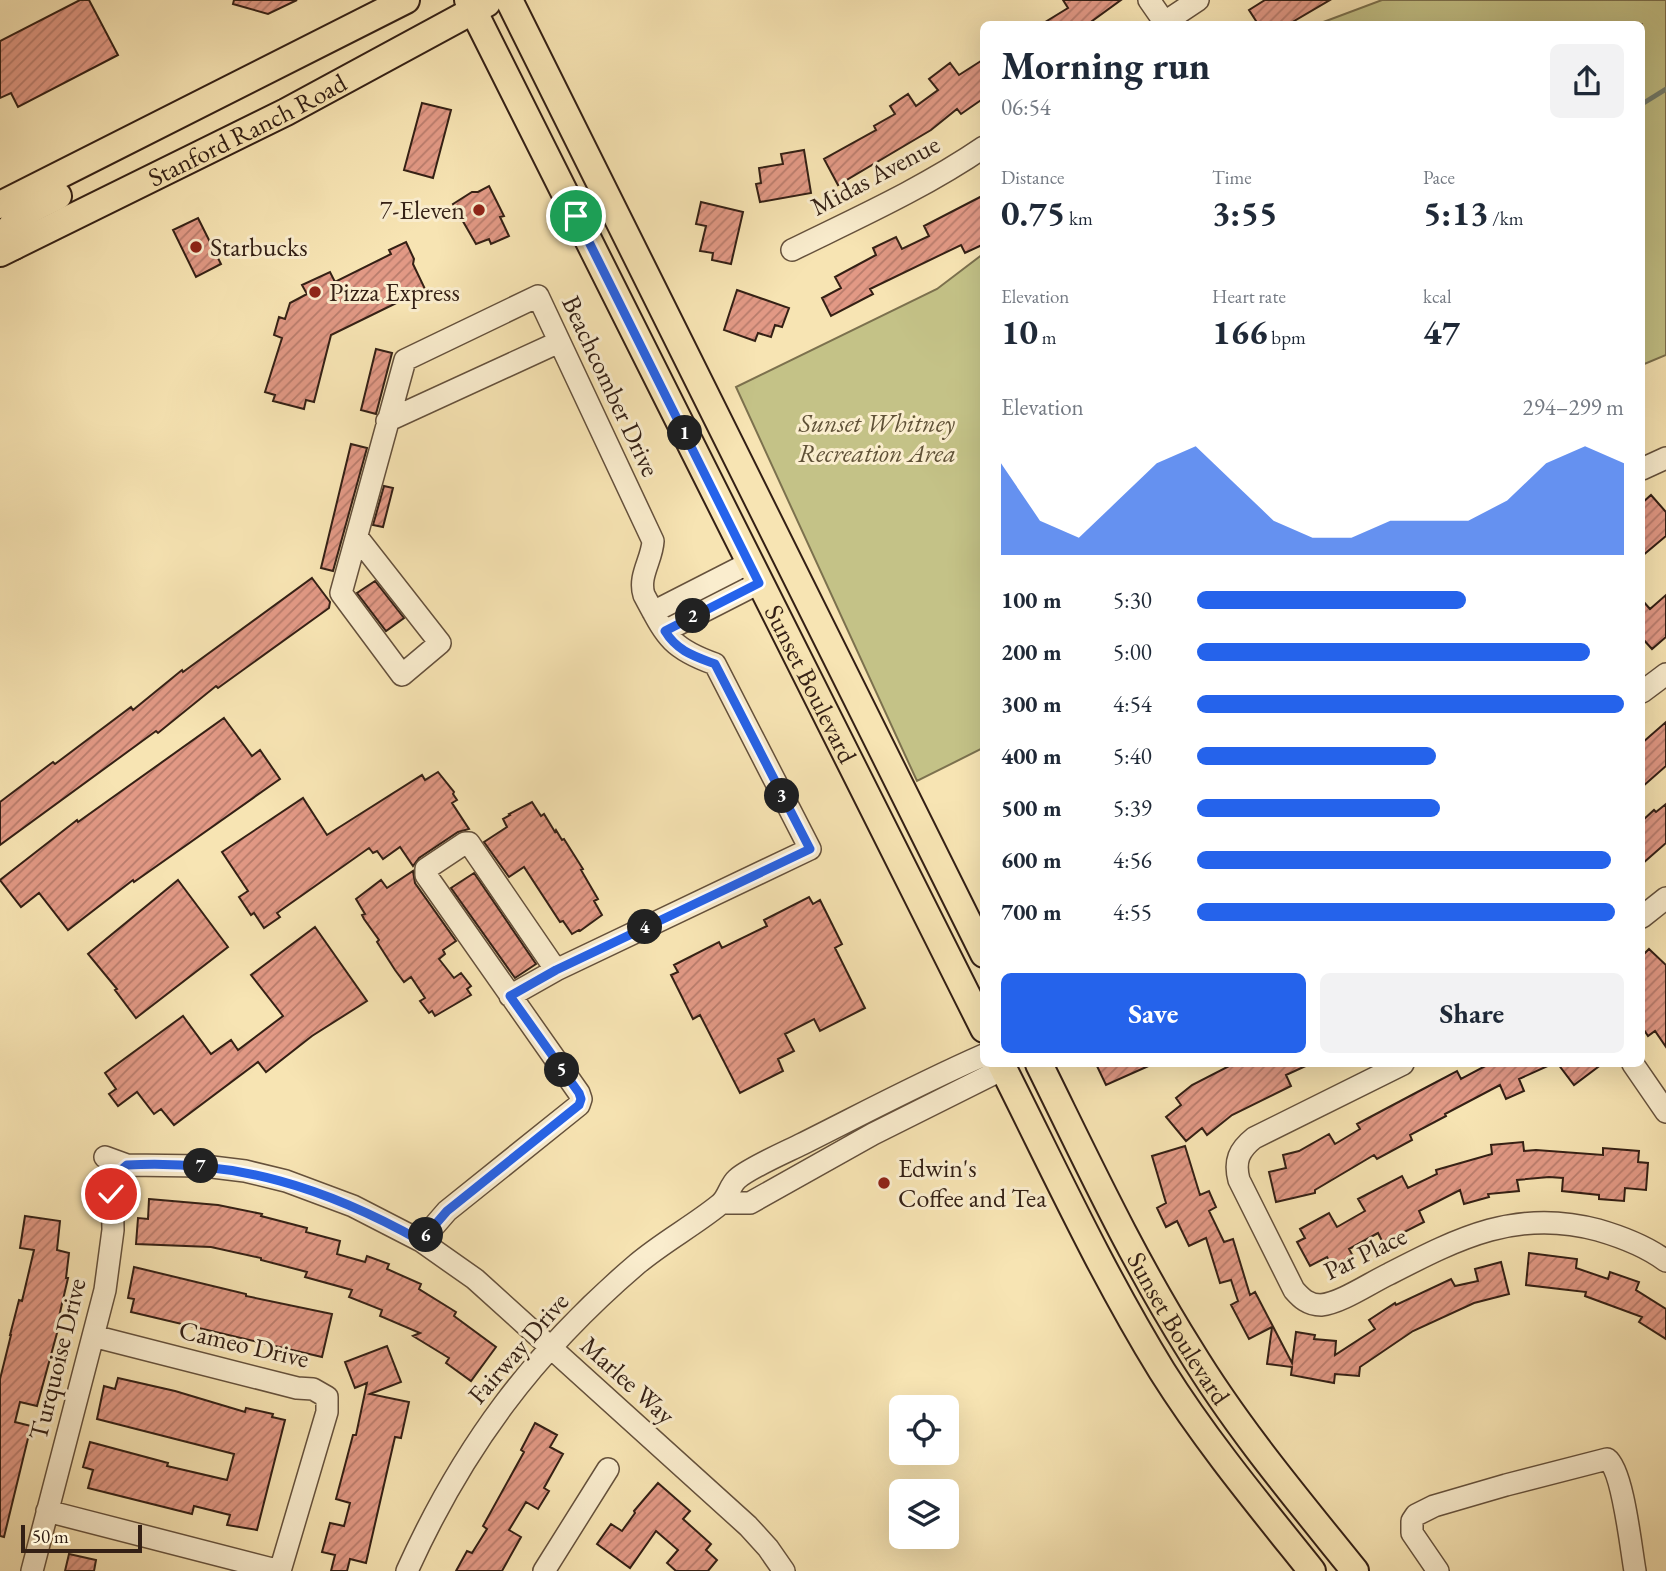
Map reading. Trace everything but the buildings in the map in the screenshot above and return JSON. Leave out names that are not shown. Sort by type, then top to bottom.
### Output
[{"type":"main road","name":"Stanford Ranch Road","points":[[0,205],[406,0]]},
{"type":"main road","name":"Sunset Boulevard","points":[[509,0],[980,946]]},
{"type":"main road","name":"Stanford Ranch Road","points":[[7,249],[286,112],[478,3]]},
{"type":"main road","name":"Sunset Boulevard","points":[[478,3],[754,573],[980,1021]]},
{"type":"main road","points":[[7,249],[10,228],[14,221],[71,186],[76,166]]},
{"type":"main road","name":"Sunset Boulevard","points":[[1002,1067],[1082,1229],[1163,1372],[1209,1439],[1312,1571]]},
{"type":"main road","name":"Sunset Boulevard","points":[[1040,1067],[1112,1214],[1191,1353],[1284,1482],[1355,1571]]},
{"type":"street","points":[[1149,0],[1161,21]]},
{"type":"street","points":[[1167,21],[1198,0]]},
{"type":"street","name":"Midas Avenue","points":[[792,250],[906,194],[980,150]]},
{"type":"street","name":"Beachcomber Drive","points":[[357,537],[440,643],[402,675],[341,593],[405,360],[538,296],[653,541],[642,587],[653,612],[675,646],[715,664],[810,849],[556,970],[510,996]]},
{"type":"street","points":[[387,421],[559,342]]},
{"type":"street","points":[[1645,468],[1666,458]]},
{"type":"street","points":[[653,612],[754,573]]},
{"type":"street","points":[[665,631],[754,573]]},
{"type":"street","points":[[1645,690],[1666,674]]},
{"type":"street","points":[[421,1241],[447,1211],[579,1105],[581,1099],[426,875],[426,869],[469,843],[556,970]]},
{"type":"street","points":[[1645,914],[1666,898]]},
{"type":"street","name":"Fairway Drive","points":[[407,1571],[435,1511],[507,1398],[550,1347],[639,1263],[722,1203],[750,1203],[993,1067]]},
{"type":"street","name":"Par Place","points":[[1398,1067],[1254,1138],[1244,1146],[1238,1157],[1236,1169],[1239,1180],[1294,1290],[1301,1298],[1312,1304],[1334,1301],[1473,1234],[1526,1222],[1572,1224],[1663,1250]]},
{"type":"street","points":[[1635,1067],[1666,1112]]},
{"type":"street","name":"Marlee Way","points":[[105,1157],[127,1165],[184,1164],[214,1167],[286,1181],[353,1206],[421,1241],[466,1271],[748,1526],[784,1571]]},
{"type":"street","name":"Turquoise Drive","points":[[32,1571],[105,1290],[111,1250],[112,1178],[127,1165]]},
{"type":"street","name":"Cameo Drive","points":[[93,1336],[298,1388],[313,1389],[327,1397],[327,1412],[281,1571]]},
{"type":"street","points":[[1438,1571],[1412,1533],[1412,1521],[1416,1515],[1434,1506],[1607,1459],[1612,1462],[1619,1477],[1635,1571]]},
{"type":"street","points":[[544,1571],[608,1469]]},
{"type":"street","points":[[47,1511],[281,1571]]},
{"type":"green space","points":[[1382,0],[1666,0],[1666,355],[1645,364],[1645,21],[1326,21]]},
{"type":"green space","name":"Sunset Whitney Recreation Area","points":[[980,256],[980,750],[917,781],[736,387],[937,289]]},
{"type":"waterway","points":[[1645,102],[1666,89]]},
{"type":"place","name":"7-Eleven","points":[[479,210]]},
{"type":"place","name":"Starbucks","points":[[196,247]]},
{"type":"place","name":"Pizza Express","points":[[315,292]]},
{"type":"place","name":"Edwin's Coffee and Tea","points":[[884,1183]]},
{"type":"route","points":[[111,1194],[112,1178],[127,1165],[184,1164],[245,1171],[286,1181],[353,1206],[421,1241],[447,1211],[579,1105],[579,1093],[510,996],[556,970],[810,849],[715,664],[684,652],[675,646],[665,631],[759,583],[576,216]]}]
